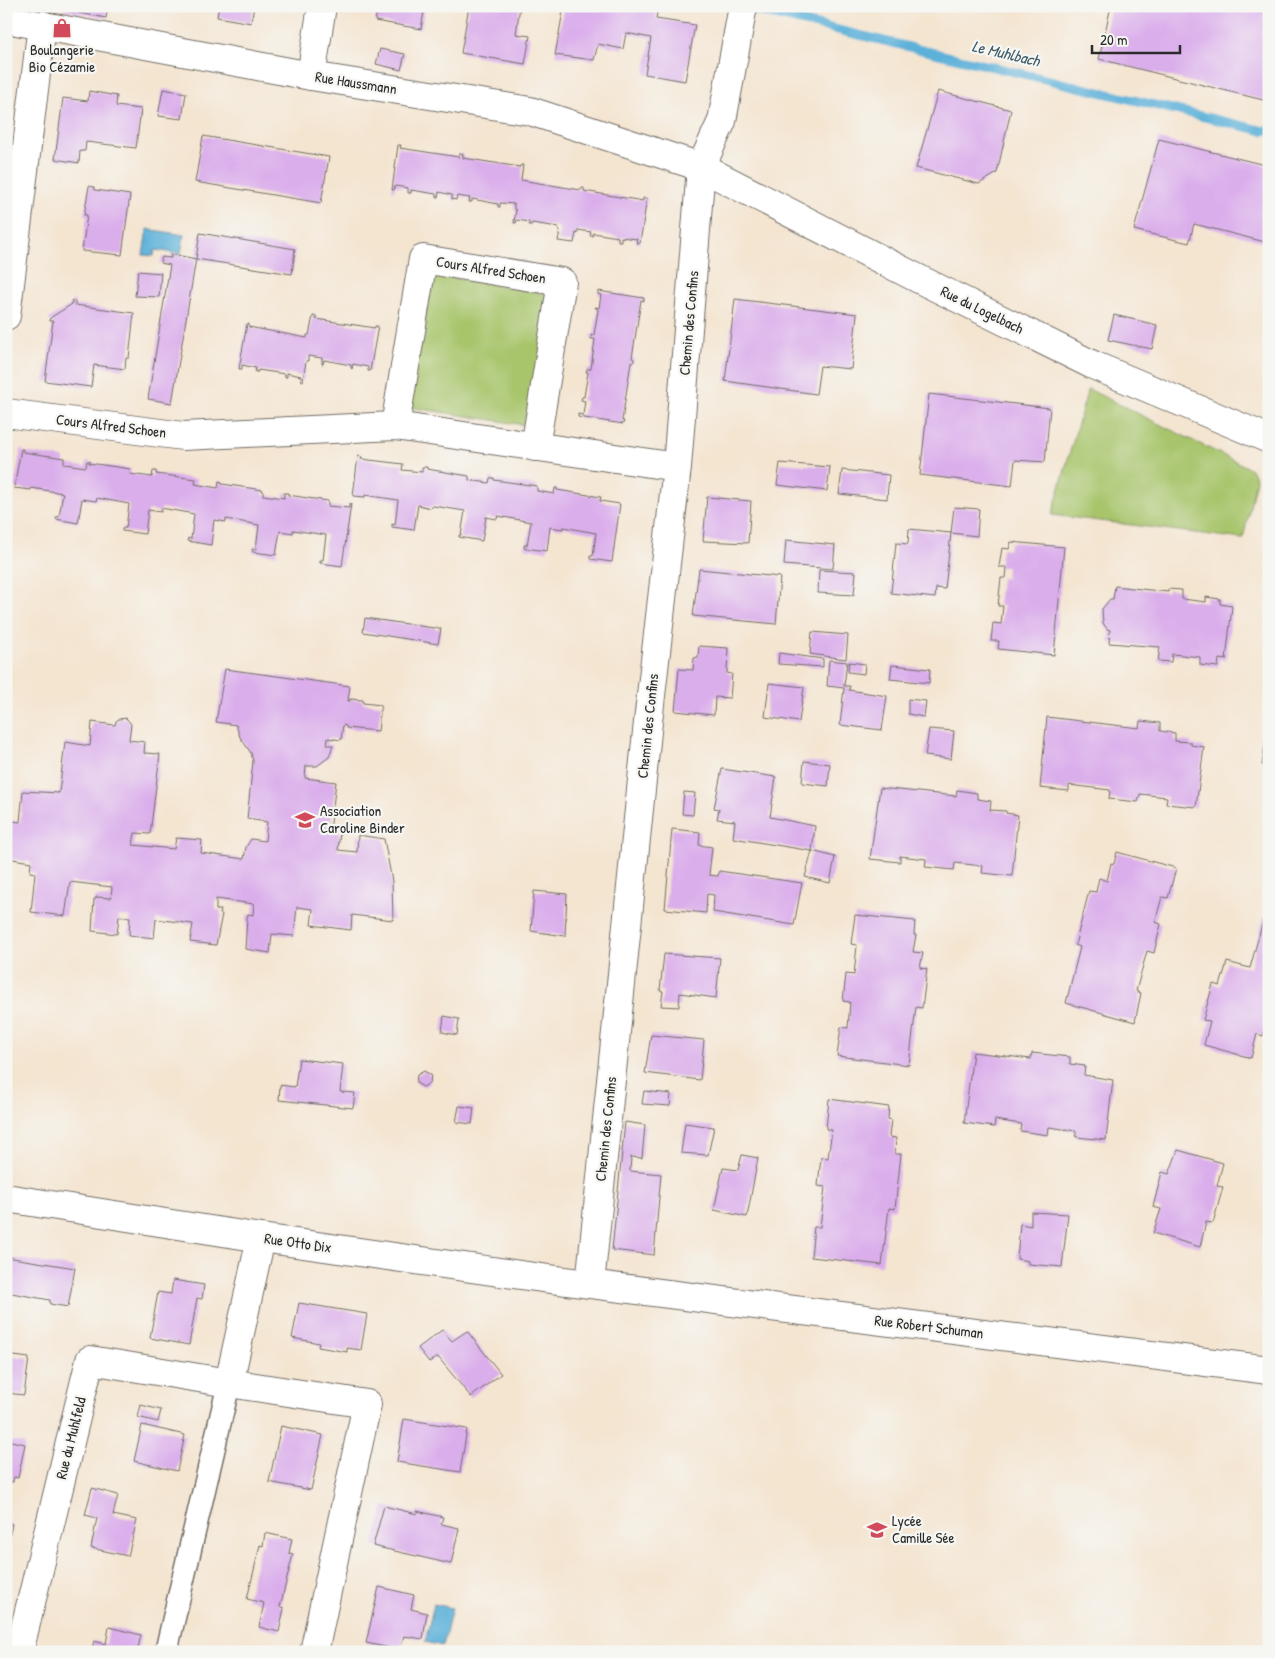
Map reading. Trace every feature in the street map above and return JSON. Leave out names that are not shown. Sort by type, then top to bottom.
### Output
[{"type":"street","points":[[311,76],[322,6]]},
{"type":"street","name":"Chemin des Confins","points":[[590,1284],[648,722],[677,467],[702,166],[722,121],[741,18]]},
{"type":"street","name":"Rue Haussmann","points":[[6,19],[311,76],[530,111],[702,166]]},
{"type":"street","points":[[6,316],[42,25]]},
{"type":"street","name":"Rue du Logelbach","points":[[702,166],[913,276],[1093,365],[1269,438]]},
{"type":"street","name":"Cours Alfred Schoen","points":[[395,426],[423,259],[562,282],[535,447]]},
{"type":"street","name":"Cours Alfred Schoen","points":[[6,413],[183,436],[395,426],[677,467]]},
{"type":"street","name":"Rue Otto Dix","points":[[6,1198],[261,1238],[590,1284]]},
{"type":"street","points":[[166,1652],[261,1238]]},
{"type":"street","name":"Rue Robert Schuman","points":[[590,1284],[1269,1370]]},
{"type":"street","name":"Rue du Muhlfeld","points":[[19,1652],[90,1360],[366,1404],[314,1652]]},
{"type":"green space","points":[[431,274],[552,295],[531,426],[408,407]]},
{"type":"green space","points":[[1088,389],[1251,469],[1256,479],[1243,539],[1052,515]]},
{"type":"water","points":[[147,229],[184,235],[181,254],[155,250],[154,256],[143,255]]},
{"type":"water","points":[[434,1604],[452,1608],[443,1646],[425,1642]]},
{"type":"building","points":[[64,6],[108,6],[106,18],[63,10]]},
{"type":"building","points":[[219,6],[254,6],[251,23],[217,17]]},
{"type":"building","points":[[378,6],[425,6],[421,29],[375,21]]},
{"type":"building","points":[[469,6],[520,6],[516,34],[530,36],[525,64],[461,53]]},
{"type":"building","points":[[564,6],[586,6],[603,9],[603,6],[658,7],[656,19],[695,25],[685,81],[645,74],[651,38],[626,33],[623,49],[598,44],[594,60],[555,55]]},
{"type":"building","points":[[1111,6],[1269,6],[1269,92],[1267,101],[1099,59]]},
{"type":"building","points":[[380,49],[405,54],[401,70],[376,64]]},
{"type":"building","points":[[163,89],[186,93],[182,119],[158,116]]},
{"type":"building","points":[[89,91],[117,96],[116,106],[141,109],[136,148],[86,142],[85,151],[80,151],[79,163],[55,159],[63,98],[88,101]]},
{"type":"building","points":[[938,91],[1011,110],[997,173],[979,184],[916,168]]},
{"type":"building","points":[[203,136],[329,157],[321,203],[195,182]]},
{"type":"building","points":[[1159,139],[1269,166],[1269,243],[1194,224],[1189,243],[1134,230]]},
{"type":"building","points":[[398,145],[401,145],[400,148],[459,157],[459,154],[463,154],[463,158],[520,167],[523,165],[521,180],[581,190],[581,188],[584,188],[584,191],[643,201],[643,198],[647,198],[640,243],[636,243],[637,239],[621,237],[621,241],[618,241],[618,237],[593,233],[593,236],[590,236],[591,232],[578,230],[574,243],[558,241],[560,231],[558,227],[532,223],[529,225],[529,222],[517,220],[514,223],[516,210],[514,209],[514,204],[500,203],[500,207],[498,207],[498,204],[472,199],[472,202],[469,202],[470,198],[457,196],[456,200],[452,199],[452,195],[439,192],[438,197],[436,197],[436,194],[411,190],[411,193],[408,193],[408,188],[395,186],[394,190],[392,190]]},
{"type":"building","points":[[89,186],[94,187],[95,190],[130,195],[122,255],[82,251],[87,215],[84,215]]},
{"type":"building","points":[[200,233],[295,249],[292,274],[196,259]]},
{"type":"building","points":[[171,254],[196,259],[172,403],[148,399],[170,265],[160,263],[162,257],[171,258]]},
{"type":"building","points":[[138,271],[161,273],[159,297],[135,296]]},
{"type":"building","points":[[598,291],[644,298],[644,301],[641,300],[632,358],[634,362],[631,362],[623,424],[578,417],[578,414],[583,415],[585,401],[581,400],[584,397],[588,372],[586,372],[587,369],[591,369],[595,339],[591,339],[591,335],[594,335],[598,310],[595,307],[599,308],[601,295],[598,294]]},
{"type":"building","points":[[735,299],[857,314],[851,369],[820,366],[816,394],[725,381]]},
{"type":"building","points":[[72,300],[75,301],[75,305],[134,313],[129,358],[126,358],[125,369],[94,365],[91,387],[45,381],[53,321],[49,321],[50,318],[72,304]]},
{"type":"building","points":[[1114,315],[1157,325],[1152,349],[1108,340]]},
{"type":"building","points":[[313,316],[316,316],[316,319],[375,328],[375,326],[378,326],[370,371],[368,371],[368,367],[353,364],[352,369],[351,365],[324,360],[322,364],[322,358],[308,356],[303,381],[301,376],[287,373],[287,377],[285,377],[285,374],[258,370],[258,372],[255,372],[256,368],[242,365],[242,369],[239,369],[247,324],[249,324],[249,327],[307,338]]},
{"type":"building","points":[[929,394],[1050,408],[1045,462],[1015,460],[1012,486],[920,475]]},
{"type":"building","points":[[21,449],[23,449],[23,452],[64,458],[64,464],[86,467],[87,461],[90,461],[89,463],[131,469],[130,474],[152,477],[153,471],[156,471],[156,474],[196,479],[195,484],[218,488],[219,481],[222,484],[263,490],[263,495],[284,498],[284,493],[288,493],[288,495],[328,501],[328,506],[349,508],[349,504],[351,504],[342,566],[320,563],[320,560],[323,560],[326,535],[293,530],[293,533],[280,531],[276,555],[253,552],[252,549],[256,549],[259,525],[226,519],[226,522],[214,520],[211,545],[187,541],[188,538],[191,539],[194,514],[161,508],[161,512],[148,510],[145,534],[122,531],[122,528],[126,528],[129,504],[97,498],[96,501],[82,499],[78,523],[56,519],[56,517],[59,517],[63,493],[31,488],[31,490],[14,488]]},
{"type":"building","points":[[358,456],[362,457],[361,459],[403,464],[402,470],[422,472],[422,467],[427,467],[427,469],[469,476],[469,480],[489,483],[490,478],[494,478],[494,480],[537,486],[537,491],[554,494],[555,488],[557,488],[557,490],[601,497],[600,501],[620,504],[612,562],[590,559],[590,556],[593,556],[596,533],[563,527],[563,529],[550,527],[547,551],[524,548],[524,545],[527,545],[531,522],[498,516],[497,519],[486,517],[482,541],[459,537],[465,511],[433,506],[431,508],[418,505],[414,530],[392,527],[392,524],[395,525],[398,500],[365,495],[365,497],[353,496]]},
{"type":"building","points":[[780,463],[830,467],[827,491],[777,485]]},
{"type":"building","points":[[842,470],[889,475],[887,499],[839,494]]},
{"type":"building","points":[[707,497],[751,501],[748,543],[703,541]]},
{"type":"building","points":[[954,507],[979,509],[977,536],[951,533]]},
{"type":"building","points":[[909,529],[951,533],[945,589],[936,588],[935,598],[891,593],[896,543],[908,544]]},
{"type":"building","points":[[786,540],[835,545],[833,569],[784,565]]},
{"type":"building","points":[[1011,542],[1064,547],[1054,655],[998,649],[999,641],[991,641],[993,623],[1001,624],[1003,606],[998,606],[1001,578],[1006,578],[1007,567],[999,567],[1002,548],[1009,549]]},
{"type":"building","points":[[699,569],[780,577],[776,624],[693,616]]},
{"type":"building","points":[[819,570],[856,572],[854,595],[818,593]]},
{"type":"building","points":[[1115,586],[1168,592],[1168,589],[1182,590],[1182,599],[1206,602],[1206,597],[1220,599],[1220,604],[1232,606],[1226,660],[1219,659],[1218,667],[1200,665],[1200,657],[1172,654],[1171,662],[1158,661],[1160,647],[1109,643],[1110,630],[1103,623],[1102,609],[1110,599],[1113,599]]},
{"type":"building","points":[[365,618],[441,629],[438,644],[363,632]]},
{"type":"building","points":[[812,632],[848,635],[846,659],[810,654]]},
{"type":"building","points":[[699,646],[728,648],[727,673],[732,674],[730,698],[715,697],[714,715],[675,711],[679,669],[693,670],[694,658],[698,657]]},
{"type":"building","points":[[779,653],[823,659],[823,667],[778,664]]},
{"type":"building","points":[[829,660],[847,662],[844,686],[850,686],[849,690],[887,696],[882,730],[840,725],[844,688],[827,686]]},
{"type":"building","points":[[849,662],[865,664],[864,674],[848,672]]},
{"type":"building","points":[[892,665],[930,669],[929,683],[890,679]]},
{"type":"building","points":[[225,669],[350,686],[348,701],[350,699],[363,700],[363,703],[381,705],[378,731],[346,728],[343,725],[341,740],[328,738],[327,745],[333,745],[329,757],[317,766],[306,766],[305,778],[336,782],[330,831],[340,832],[338,850],[357,852],[358,835],[384,839],[392,881],[393,920],[352,915],[351,930],[311,925],[313,909],[297,907],[294,936],[272,934],[270,953],[245,949],[247,918],[248,914],[253,915],[254,904],[216,899],[216,910],[221,910],[220,914],[222,914],[216,945],[190,942],[193,924],[156,919],[154,938],[129,935],[130,917],[119,916],[117,934],[92,931],[94,899],[96,897],[111,898],[112,887],[70,882],[65,916],[31,912],[35,873],[30,872],[31,862],[6,858],[6,820],[20,822],[23,791],[59,793],[65,742],[90,746],[92,722],[115,725],[119,719],[126,718],[131,724],[129,740],[145,742],[144,753],[160,754],[150,834],[135,833],[133,845],[174,849],[176,838],[202,840],[201,853],[244,859],[246,847],[251,839],[265,841],[267,822],[247,819],[253,761],[251,753],[240,737],[236,725],[216,722]]},
{"type":"building","points":[[769,683],[804,687],[799,722],[765,717]]},
{"type":"building","points":[[908,699],[926,701],[924,717],[908,714]]},
{"type":"building","points":[[1047,717],[1139,728],[1140,721],[1160,723],[1160,731],[1175,733],[1175,741],[1191,742],[1191,745],[1204,747],[1196,807],[1166,804],[1167,797],[1140,794],[1138,802],[1109,799],[1110,790],[1069,785],[1069,791],[1040,788]]},
{"type":"building","points":[[1269,722],[1269,766],[1262,765]]},
{"type":"building","points":[[929,729],[954,731],[951,759],[925,756]]},
{"type":"building","points":[[804,761],[830,764],[828,786],[802,783]]},
{"type":"building","points":[[722,769],[776,777],[770,817],[815,826],[812,851],[733,838],[735,821],[717,819],[719,809],[714,808]]},
{"type":"building","points":[[880,788],[956,796],[957,790],[977,793],[977,799],[991,801],[990,810],[1006,811],[1006,813],[1018,815],[1012,876],[982,873],[983,866],[955,863],[954,870],[925,867],[926,859],[900,856],[900,862],[870,859]]},
{"type":"building","points":[[684,792],[695,793],[693,815],[682,814]]},
{"type":"building","points":[[672,829],[700,832],[699,845],[712,847],[709,875],[718,876],[719,871],[802,883],[794,925],[713,912],[714,895],[707,894],[706,913],[665,909]]},
{"type":"building","points":[[812,851],[835,857],[830,883],[805,877]]},
{"type":"building","points":[[1117,852],[1176,868],[1168,898],[1162,897],[1155,922],[1161,924],[1154,953],[1147,951],[1136,991],[1141,993],[1135,1022],[1066,1003],[1080,947],[1075,945],[1089,891],[1096,892],[1099,878],[1107,881],[1111,863],[1114,864]]},
{"type":"building","points":[[534,891],[567,894],[565,936],[531,931]]},
{"type":"building","points":[[1266,910],[1269,911],[1269,990],[1267,997],[1269,998],[1269,1016],[1263,1036],[1257,1034],[1251,1058],[1204,1045],[1210,1021],[1203,1020],[1213,984],[1220,986],[1227,962],[1250,968]]},
{"type":"building","points":[[855,915],[915,921],[914,935],[916,935],[913,952],[923,953],[920,968],[927,969],[922,1008],[916,1007],[909,1065],[837,1056],[841,1027],[848,1028],[850,1002],[843,1001],[846,974],[854,975],[857,945],[851,944]]},
{"type":"building","points":[[664,954],[720,958],[716,998],[680,993],[679,1007],[661,1006],[663,991],[660,991]]},
{"type":"building","points":[[444,1016],[459,1019],[457,1035],[442,1032]]},
{"type":"building","points":[[651,1035],[704,1040],[700,1080],[645,1073]]},
{"type":"building","points":[[973,1052],[1031,1059],[1032,1053],[1070,1057],[1070,1064],[1085,1066],[1084,1075],[1113,1080],[1106,1140],[1076,1137],[1076,1131],[1049,1127],[1048,1135],[1020,1131],[1021,1124],[995,1120],[994,1127],[964,1123]]},
{"type":"building","points":[[299,1059],[343,1064],[340,1092],[355,1093],[353,1108],[279,1100],[280,1085],[295,1087]]},
{"type":"building","points":[[424,1071],[431,1075],[430,1083],[423,1087],[416,1083],[417,1075]]},
{"type":"building","points":[[644,1091],[671,1094],[670,1106],[642,1104]]},
{"type":"building","points":[[829,1099],[889,1107],[888,1119],[891,1120],[889,1137],[896,1138],[895,1154],[901,1154],[895,1209],[889,1208],[882,1265],[811,1257],[814,1227],[820,1227],[825,1187],[818,1186],[821,1157],[828,1158],[832,1130],[826,1129]]},
{"type":"building","points":[[459,1106],[474,1108],[472,1124],[456,1122]]},
{"type":"building","points":[[625,1122],[645,1125],[642,1158],[631,1157],[630,1171],[661,1174],[654,1255],[612,1250]]},
{"type":"building","points":[[685,1123],[714,1127],[708,1155],[681,1153]]},
{"type":"building","points":[[1178,1150],[1223,1163],[1217,1186],[1223,1187],[1213,1223],[1206,1222],[1200,1247],[1153,1233],[1161,1209],[1153,1207],[1162,1172],[1169,1174]]},
{"type":"building","points":[[742,1155],[758,1158],[747,1217],[714,1210],[723,1168],[738,1170]]},
{"type":"building","points":[[1031,1212],[1068,1214],[1062,1267],[1028,1264],[1028,1261],[1017,1259],[1020,1224],[1031,1226]]},
{"type":"building","points":[[6,1257],[75,1268],[68,1307],[50,1304],[50,1300],[6,1292]]},
{"type":"building","points":[[173,1280],[204,1285],[202,1299],[197,1298],[189,1345],[150,1338],[158,1292],[171,1294]]},
{"type":"building","points":[[299,1303],[367,1314],[361,1350],[347,1348],[347,1352],[318,1347],[319,1343],[292,1338]]},
{"type":"building","points":[[442,1330],[452,1341],[467,1331],[501,1374],[471,1397],[438,1357],[429,1362],[418,1348]]},
{"type":"building","points":[[6,1355],[29,1358],[24,1395],[6,1393]]},
{"type":"building","points":[[141,1405],[161,1410],[158,1422],[138,1417]]},
{"type":"building","points":[[404,1419],[467,1429],[460,1472],[397,1462]]},
{"type":"building","points":[[142,1425],[185,1435],[177,1471],[134,1461]]},
{"type":"building","points":[[281,1426],[323,1435],[311,1490],[269,1482]]},
{"type":"building","points":[[6,1440],[25,1444],[18,1478],[14,1477],[13,1482],[6,1480]]},
{"type":"building","points":[[92,1488],[118,1495],[113,1515],[137,1520],[128,1556],[91,1548],[97,1518],[85,1515]]},
{"type":"building","points":[[384,1506],[417,1514],[417,1511],[443,1517],[441,1524],[459,1528],[451,1564],[373,1546]]},
{"type":"building","points":[[6,1523],[12,1524],[7,1548],[6,1548]]},
{"type":"building","points":[[265,1533],[292,1539],[289,1553],[293,1554],[280,1607],[284,1608],[279,1632],[259,1627],[264,1603],[247,1599],[260,1545],[263,1546]]},
{"type":"building","points":[[379,1587],[414,1595],[411,1609],[427,1613],[423,1639],[404,1636],[400,1650],[366,1643]]},
{"type":"building","points":[[109,1627],[141,1635],[137,1652],[91,1652],[94,1641],[106,1644]]},
{"type":"waterway","name":"Le Muhlbach","points":[[745,8],[1264,131],[1269,129]]},
{"type":"place","name":"Boulangerie Bio Cézamie","points":[[62,28]]},
{"type":"place","name":"Association Caroline Binder","points":[[305,820]]},
{"type":"place","name":"Lycée Camille Sée","points":[[877,1530]]}]
